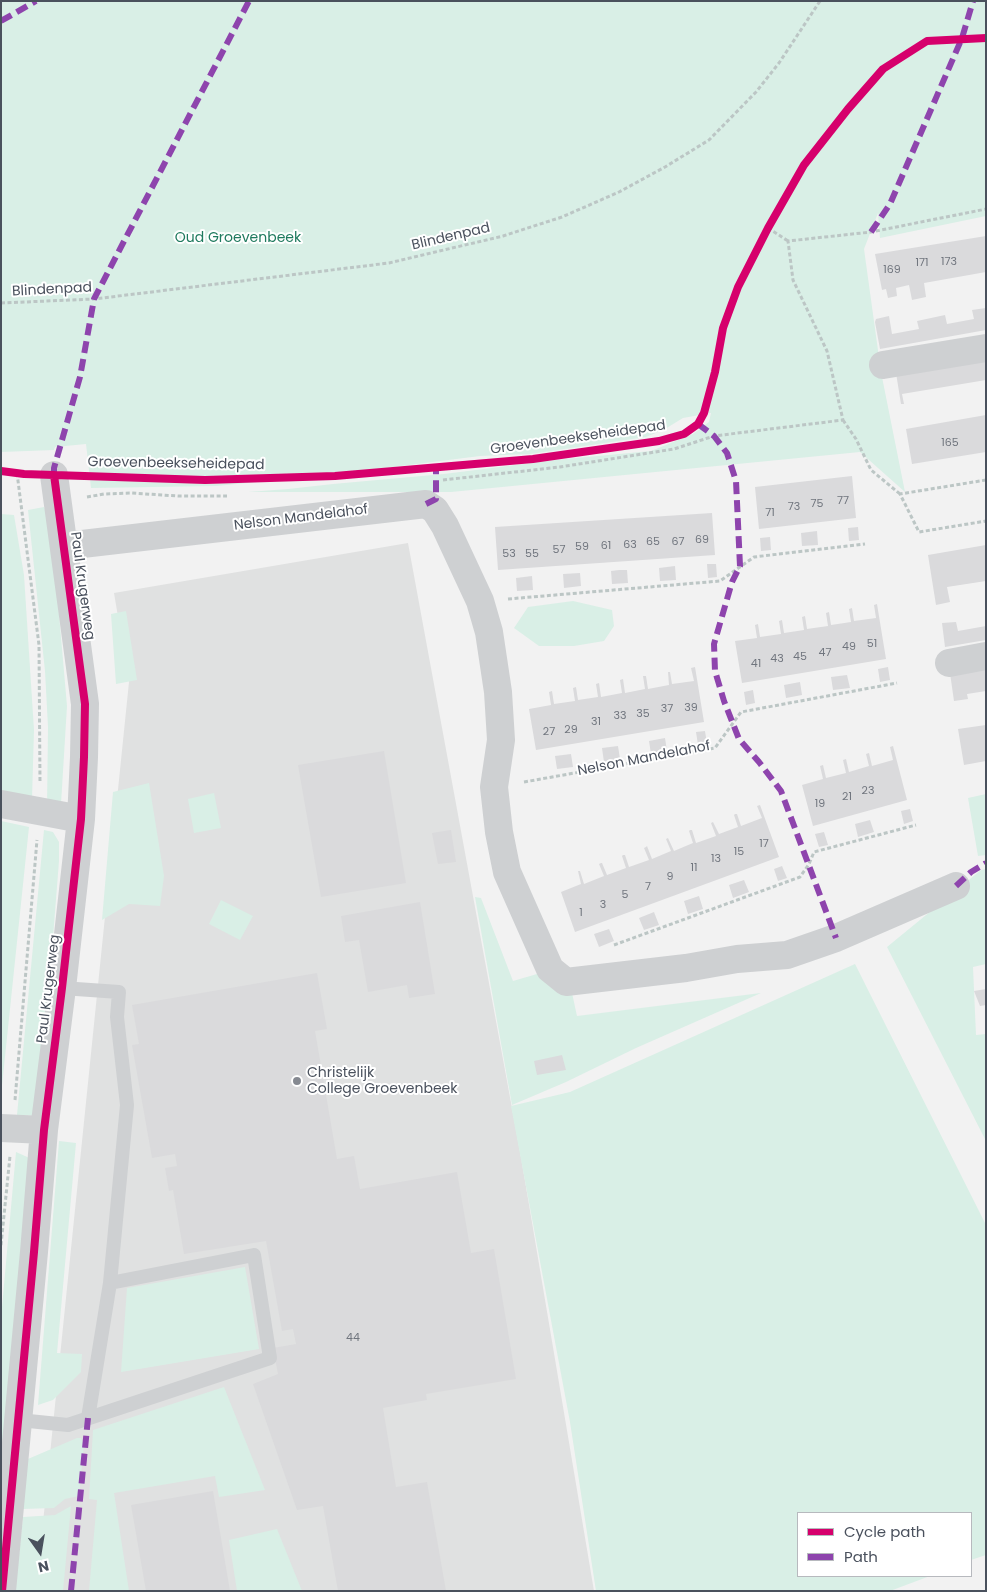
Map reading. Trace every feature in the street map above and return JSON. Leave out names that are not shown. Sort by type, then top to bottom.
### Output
[{"type":"street","points":[[883,365],[986,348]]},
{"type":"street","name":"Paul Krugerweg","points":[[2,1591],[5,1506],[19,1420],[44,1130],[62,988],[80,819],[85,704],[54,475]]},
{"type":"street","name":"Nelson Mandelahof","points":[[65,546],[426,504],[434,510],[445,526],[480,601],[489,632],[498,692],[501,740],[494,787],[499,832],[507,872],[550,969],[566,982],[686,968],[737,959],[787,955],[836,938],[956,886]]},
{"type":"street","points":[[949,663],[986,656]]},
{"type":"street","points":[[1,804],[80,819]]},
{"type":"street","points":[[7,1128],[44,1130]]},
{"type":"lane","points":[[62,988],[119,992],[117,1017],[127,1105],[110,1283],[88,1418]]},
{"type":"lane","points":[[19,1420],[68,1425],[270,1358],[254,1255],[110,1283]]},
{"type":"path","points":[[768,228],[788,241],[871,232],[986,209]]},
{"type":"path","points":[[764,236],[773,220]]},
{"type":"path","points":[[788,241],[793,280],[826,351],[843,420],[856,439],[871,470],[900,494],[919,532],[986,521]]},
{"type":"path","points":[[714,436],[843,420]]},
{"type":"path","points":[[1,1245],[7,1128],[40,812],[41,718],[39,645],[13,472],[54,475]]},
{"type":"path","points":[[900,494],[986,480]]},
{"type":"path","points":[[480,601],[720,581],[754,557],[865,544]]},
{"type":"path","points":[[605,948],[800,877],[809,864],[814,852],[916,825]]},
{"type":"shaded area","name":"Christelijk College Groevenbeek","points":[[408,543],[521,1157],[594,1591],[36,1591],[129,682],[114,593]]},
{"type":"green space","name":"Oud Groevenbeek","points":[[1,1],[986,1],[986,216],[880,238],[878,213],[864,249],[881,372],[905,492],[860,452],[451,492],[248,492],[444,474],[555,460],[651,451],[693,434],[709,422],[711,413],[683,418],[665,429],[646,437],[530,454],[480,456],[330,475],[216,486],[91,488],[86,444],[55,447],[54,450],[1,452]]},
{"type":"green space","points":[[44,507],[46,512],[50,511],[67,706],[61,804],[47,808],[48,727],[45,671],[28,510]]},
{"type":"green space","points":[[1,514],[14,515],[24,575],[34,730],[32,799],[1,793]]},
{"type":"green space","points":[[573,601],[612,610],[614,626],[604,641],[574,646],[539,646],[514,628],[528,607]]},
{"type":"green space","points":[[126,611],[137,680],[116,684],[111,614]]},
{"type":"green space","points":[[149,783],[164,876],[160,906],[129,904],[102,920],[113,792]]},
{"type":"green space","points":[[214,793],[221,828],[194,833],[188,799]]},
{"type":"green space","points":[[986,794],[986,855],[978,856],[968,798]]},
{"type":"green space","points":[[1,821],[29,827],[1,1095]]},
{"type":"green space","points":[[44,830],[53,832],[59,842],[59,861],[39,1116],[17,1115]]},
{"type":"green space","points":[[986,869],[986,964],[973,967],[976,1035],[986,1034],[986,1141],[887,947],[981,870]]},
{"type":"green space","points":[[475,897],[481,898],[513,981],[537,974],[572,993],[577,1016],[761,993],[512,1105]]},
{"type":"green space","points":[[221,900],[253,916],[240,940],[209,924]]},
{"type":"green space","points":[[855,964],[986,1225],[986,1555],[972,1560],[972,1512],[797,1512],[797,1577],[927,1577],[890,1591],[596,1591],[570,1422],[511,1106],[570,1092]]},
{"type":"green space","points":[[59,1141],[76,1143],[57,1353],[82,1354],[81,1372],[53,1400],[38,1405]]},
{"type":"green space","points":[[16,1152],[34,1160],[1,1466],[1,1318]]},
{"type":"green space","points":[[245,1267],[259,1349],[121,1372],[127,1288]]},
{"type":"green space","points":[[224,1387],[265,1490],[219,1497],[215,1476],[114,1493],[129,1591],[89,1591],[97,1500],[89,1499],[93,1430]]},
{"type":"green space","points":[[81,1438],[84,1444],[79,1496],[65,1499],[54,1508],[22,1509],[28,1459]]},
{"type":"green space","points":[[71,1506],[63,1591],[15,1591],[23,1517],[55,1515]]},
{"type":"green space","points":[[277,1529],[302,1591],[237,1591],[229,1540]]},
{"type":"building","points":[[986,236],[986,272],[924,283],[926,297],[912,300],[909,285],[896,288],[897,296],[888,298],[886,289],[882,290],[875,254]]},
{"type":"building","points":[[986,308],[986,330],[880,349],[876,319],[889,316],[892,334],[919,329],[917,321],[945,315],[947,324],[974,319],[972,310]]},
{"type":"building","points":[[986,358],[986,380],[902,394],[904,404],[901,404],[896,373]]},
{"type":"building","points":[[986,415],[986,452],[912,464],[906,429]]},
{"type":"building","points":[[852,476],[856,518],[759,529],[755,487]]},
{"type":"building","points":[[712,513],[715,555],[498,570],[495,527]]},
{"type":"building","points":[[858,527],[859,540],[849,541],[848,528]]},
{"type":"building","points":[[817,531],[818,545],[802,546],[801,533]]},
{"type":"building","points":[[770,537],[771,550],[761,551],[760,538]]},
{"type":"building","points":[[986,545],[986,581],[947,587],[950,602],[936,605],[928,555]]},
{"type":"building","points":[[707,564],[716,564],[717,577],[708,578]]},
{"type":"building","points":[[675,566],[676,580],[660,581],[659,568]]},
{"type":"building","points":[[627,570],[628,583],[612,584],[611,571]]},
{"type":"building","points":[[580,573],[581,586],[564,588],[563,574]]},
{"type":"building","points":[[532,576],[533,590],[517,591],[516,578]]},
{"type":"building","points":[[877,604],[886,659],[742,683],[735,641],[757,638],[755,625],[758,624],[760,637],[781,634],[779,621],[782,620],[784,633],[804,630],[802,617],[805,616],[807,629],[828,626],[826,613],[829,612],[831,625],[851,622],[849,609],[852,608],[854,621],[876,618],[874,605]]},
{"type":"building","points":[[956,622],[958,631],[986,626],[986,640],[945,647],[942,623]]},
{"type":"building","points":[[695,667],[704,722],[536,750],[529,709],[551,705],[549,692],[552,691],[554,704],[575,701],[573,688],[576,687],[578,700],[598,697],[596,684],[599,683],[601,697],[622,693],[620,680],[623,679],[625,693],[645,689],[643,676],[646,676],[648,689],[669,685],[668,672],[670,672],[672,684],[694,681],[691,668]]},
{"type":"building","points":[[888,667],[890,680],[880,682],[878,669]]},
{"type":"building","points":[[986,667],[986,691],[967,694],[968,699],[954,701],[950,673]]},
{"type":"building","points":[[847,675],[850,688],[833,690],[831,677]]},
{"type":"building","points":[[800,682],[802,695],[786,698],[784,685]]},
{"type":"building","points":[[753,690],[755,703],[746,705],[744,692]]},
{"type":"building","points":[[986,725],[986,761],[964,765],[958,729]]},
{"type":"building","points":[[705,731],[707,744],[698,745],[696,732]]},
{"type":"building","points":[[665,738],[667,751],[651,754],[649,741]]},
{"type":"building","points":[[618,746],[620,759],[604,762],[602,748]]},
{"type":"building","points":[[893,746],[907,800],[813,826],[802,785],[823,779],[820,766],[823,765],[826,778],[846,773],[843,760],[846,759],[849,772],[869,766],[866,754],[869,753],[872,766],[893,760],[890,747]]},
{"type":"building","points":[[384,751],[406,883],[321,897],[298,765]]},
{"type":"building","points":[[571,754],[573,767],[557,769],[555,756]]},
{"type":"building","points":[[760,805],[779,857],[575,932],[561,892],[581,884],[578,871],[580,871],[584,884],[604,876],[599,864],[601,863],[607,875],[626,868],[623,855],[625,855],[629,867],[649,860],[644,848],[647,846],[652,859],[671,851],[666,839],[668,838],[674,851],[693,843],[690,830],[692,830],[696,843],[716,836],[711,823],[713,822],[719,834],[738,827],[735,814],[737,814],[741,826],[762,818],[757,806]]},
{"type":"building","points":[[910,809],[913,821],[904,824],[901,811]]},
{"type":"building","points":[[870,820],[874,832],[858,837],[855,824]]},
{"type":"building","points":[[451,830],[456,862],[438,864],[432,833]]},
{"type":"building","points":[[824,832],[828,845],[819,847],[815,834]]},
{"type":"building","points":[[782,866],[787,878],[778,881],[774,869]]},
{"type":"building","points":[[744,880],[749,892],[733,898],[729,885]]},
{"type":"building","points":[[699,896],[703,909],[688,914],[684,901]]},
{"type":"building","points":[[420,902],[435,994],[409,998],[407,985],[368,992],[359,940],[345,942],[341,916]]},
{"type":"building","points":[[654,912],[659,925],[644,930],[639,918]]},
{"type":"building","points":[[609,929],[614,941],[599,947],[594,934]]},
{"type":"building","points":[[317,973],[327,1029],[315,1031],[337,1159],[354,1156],[360,1189],[457,1172],[471,1253],[494,1249],[516,1379],[426,1394],[427,1400],[383,1408],[396,1487],[427,1482],[446,1591],[338,1591],[323,1506],[297,1510],[253,1384],[278,1374],[273,1348],[296,1344],[293,1329],[282,1331],[266,1241],[184,1254],[173,1190],[169,1191],[165,1168],[177,1166],[175,1154],[152,1158],[132,1045],[139,1044],[132,1005]]},
{"type":"building","points":[[986,989],[986,1005],[980,1006],[974,991]]},
{"type":"building","points":[[562,1055],[566,1070],[537,1075],[534,1061]]},
{"type":"building","points":[[213,1491],[230,1591],[146,1591],[131,1505]]},
{"type":"marked path","points":[[1,21],[36,1]]},
{"type":"marked path","points":[[54,475],[54,468],[80,377],[94,299],[249,1]]},
{"type":"marked path","points":[[871,232],[890,204],[962,38],[973,1]]},
{"type":"marked path","points":[[698,424],[714,436],[727,453],[736,481],[740,566],[732,582],[714,644],[715,671],[739,739],[781,791],[836,938]]},
{"type":"marked path","points":[[426,504],[436,499],[436,469]]},
{"type":"marked path","points":[[956,886],[971,872],[986,863]]},
{"type":"marked path","points":[[71,1591],[88,1418]]},
{"type":"cycle path","name":"Groevenbeekseheidepad","points":[[1,471],[24,474],[205,480],[335,476],[533,459],[659,441],[684,434],[698,424],[704,413],[715,372],[723,328],[738,287],[768,228],[804,165],[848,109],[883,69],[927,41],[986,38]]},
{"type":"cycle path","points":[[2,1591],[44,1130],[81,819],[84,757],[85,704],[54,475]]},
{"type":"place","name":"Christelijk College Groevenbeek","points":[[297,1081]]}]
